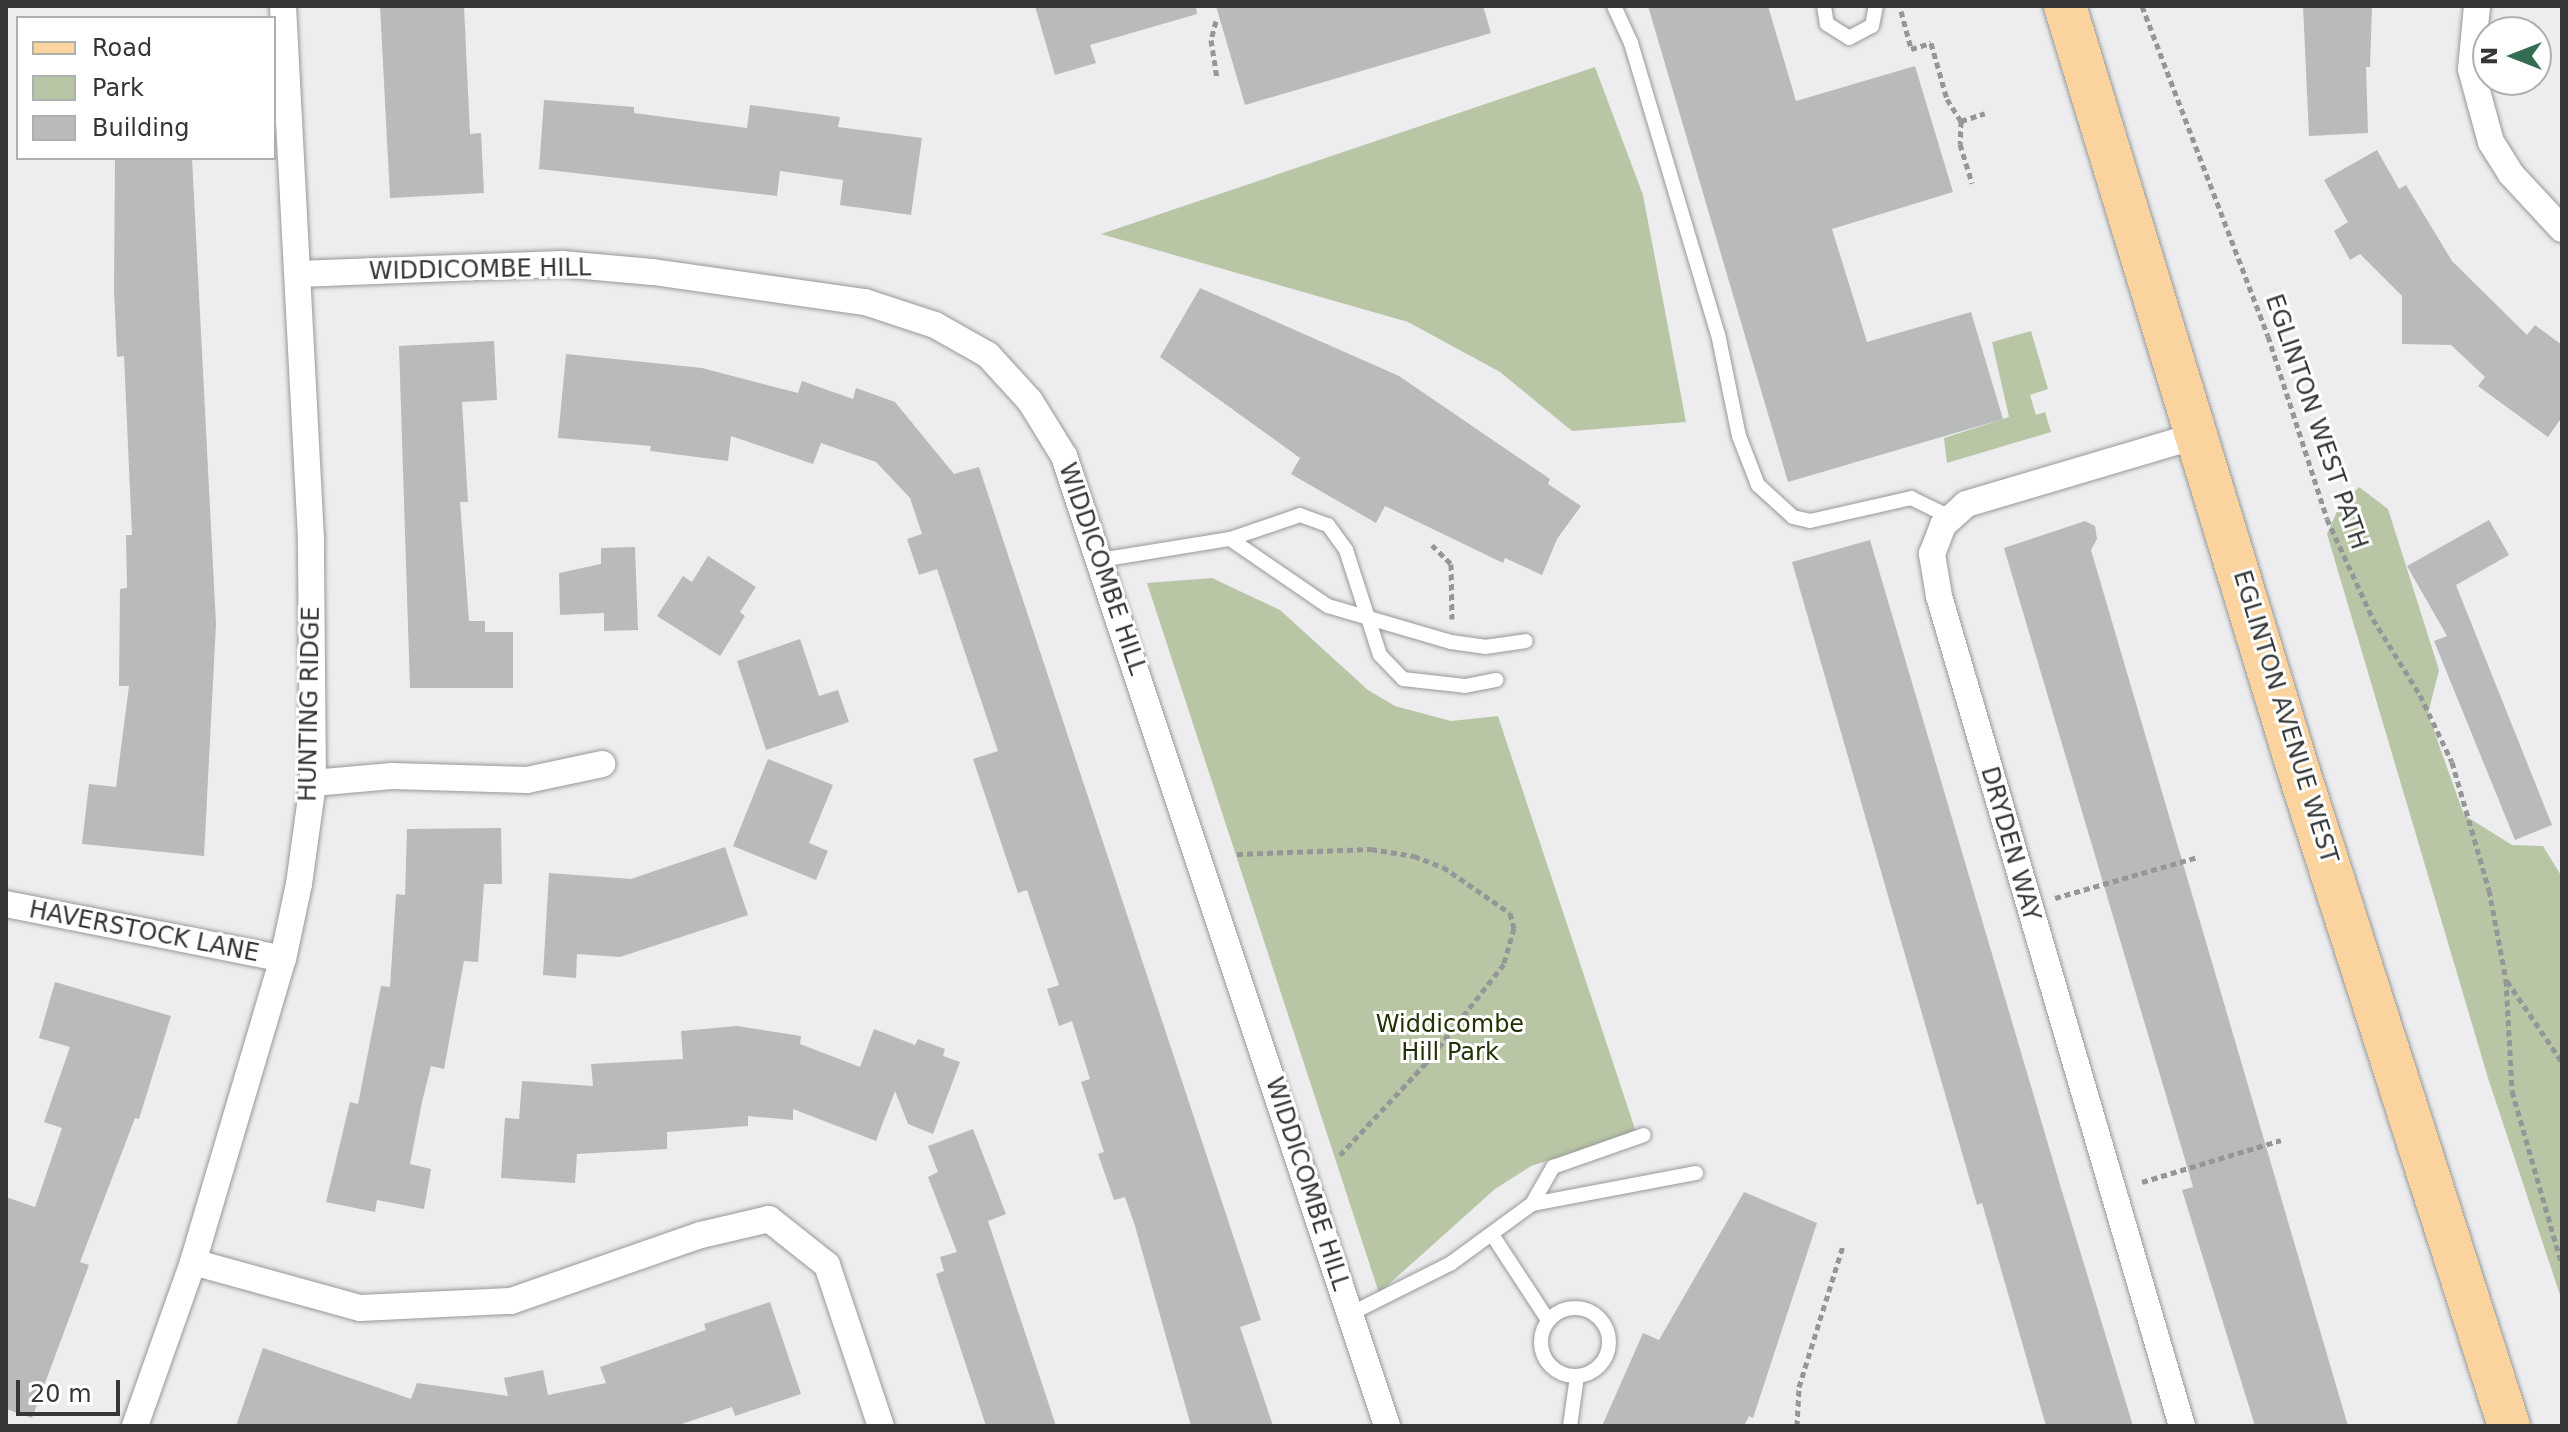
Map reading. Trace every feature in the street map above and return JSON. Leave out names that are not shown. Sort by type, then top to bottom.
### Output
[{"type":"main road","name":"EGLINTON AVENUE WEST","points":[[2065,6],[2199,435],[2297,766],[2509,1426]]},
{"type":"street","name":"HUNTING RIDGE","points":[[135,1426],[193,1262],[283,959],[313,783],[311,539],[283,6]]},
{"type":"street","points":[[2477,6],[2471,69],[2491,142],[2511,174],[2562,229]]},
{"type":"street","name":"WIDDICOMBE HILL","points":[[298,274],[562,264],[865,302],[935,325],[988,355],[1030,401],[1064,456],[1387,1426]]},
{"type":"street","points":[[1950,517],[1983,498],[2199,435]]},
{"type":"street","name":"DRYDEN WAY","points":[[1950,517],[1935,544],[1933,575],[2182,1426]]},
{"type":"street","points":[[313,783],[392,776],[527,780],[602,764]]},
{"type":"street","name":"HAVERSTOCK LANE","points":[[6,904],[283,959]]},
{"type":"street","points":[[193,1262],[360,1308],[511,1301],[701,1235],[769,1219],[827,1265],[881,1426]]},
{"type":"lane","points":[[1614,6],[1631,43],[1718,334],[1739,436],[1758,485],[1793,517],[1810,521],[1911,498],[1950,517]]},
{"type":"lane","points":[[1824,6],[1827,24],[1849,38],[1872,26],[1876,6]]},
{"type":"lane","points":[[1100,560],[1230,539],[1300,515],[1328,525],[1346,550],[1380,655],[1403,679],[1465,686],[1496,680]]},
{"type":"lane","points":[[1230,539],[1328,606],[1451,642],[1485,647],[1526,641]]},
{"type":"lane","points":[[1350,1314],[1385,1300],[1493,1236],[1532,1204],[1553,1167],[1644,1135]]},
{"type":"lane","points":[[1532,1204],[1696,1173]]},
{"type":"lane","points":[[1493,1236],[1548,1320]]},
{"type":"lane","points":[[1582,1308],[1603,1321],[1608,1332],[1607,1356],[1600,1367],[1577,1376],[1558,1372],[1544,1358],[1540,1338],[1548,1320],[1557,1312],[1582,1308]]},
{"type":"lane","points":[[1570,1426],[1577,1376]]},
{"type":"path","points":[[1899,6],[1911,49],[1931,43],[1947,99],[1961,121],[1960,144],[1972,183]]},
{"type":"path","name":"EGLINTON WEST PATH","points":[[2142,6],[2268,336],[2327,519],[2373,619],[2420,695],[2452,762],[2489,890],[2506,980],[2512,1091],[2562,1265]]},
{"type":"path","points":[[1216,21],[1211,40],[1217,79]]},
{"type":"path","points":[[1961,121],[1985,113]]},
{"type":"path","points":[[1432,545],[1451,564],[1451,642]]},
{"type":"path","points":[[1237,854],[1358,849],[1414,856],[1443,867],[1510,913],[1514,928],[1504,964],[1426,1063],[1338,1157]]},
{"type":"path","points":[[2028,906],[2198,857]]},
{"type":"path","name":"EGLINTON WEST PATH","points":[[2506,980],[2562,1062]]},
{"type":"path","points":[[2111,1191],[2281,1140]]},
{"type":"path","points":[[1797,1426],[1799,1387],[1843,1246]]},
{"type":"green space","points":[[1595,67],[1643,195],[1686,422],[1572,431],[1500,372],[1408,322],[1101,234]]},
{"type":"green space","points":[[2031,331],[2048,389],[2030,395],[2036,415],[2045,412],[2051,432],[1947,463],[1944,438],[2009,417],[1992,342]]},
{"type":"green space","points":[[2359,487],[2388,509],[2439,670],[2428,714],[2464,815],[2512,845],[2543,846],[2562,877],[2562,1301],[2488,1078],[2327,534],[2338,509]]},
{"type":"green space","name":"Widdicombe Hill Park","points":[[1212,578],[1280,610],[1368,690],[1395,706],[1451,721],[1498,716],[1636,1132],[1531,1166],[1495,1189],[1379,1293],[1147,583]]},
{"type":"building","points":[[380,6],[464,6],[470,134],[481,133],[484,193],[390,198]]},
{"type":"building","points":[[1035,6],[1196,6],[1197,14],[1090,45],[1096,63],[1055,75]]},
{"type":"building","points":[[1216,6],[1483,6],[1491,33],[1245,105]]},
{"type":"building","points":[[1648,6],[1768,6],[1796,101],[1915,66],[1953,192],[1832,229],[1867,342],[1971,312],[2003,419],[1788,482]]},
{"type":"building","points":[[2303,6],[2372,6],[2370,67],[2366,67],[2368,133],[2309,136]]},
{"type":"building","points":[[544,100],[634,107],[634,113],[747,128],[750,105],[840,117],[838,127],[922,138],[911,215],[840,205],[843,180],[780,171],[777,196],[539,169]]},
{"type":"building","points":[[2377,150],[2399,189],[2406,185],[2452,261],[2527,335],[2535,325],[2562,345],[2562,417],[2548,437],[2478,386],[2485,377],[2451,345],[2402,344],[2402,296],[2360,254],[2350,260],[2334,231],[2348,222],[2324,180]]},
{"type":"building","points":[[115,160],[192,160],[216,624],[204,856],[82,844],[89,784],[116,787],[129,686],[119,686],[120,589],[127,588],[126,535],[132,535],[124,356],[117,357]]},
{"type":"building","points":[[1200,288],[1399,376],[1550,479],[1548,484],[1581,506],[1557,539],[1542,575],[1505,558],[1503,563],[1385,506],[1376,523],[1291,474],[1300,458],[1160,357]]},
{"type":"building","points":[[494,341],[497,400],[462,402],[468,502],[460,502],[469,621],[485,621],[485,632],[513,632],[513,688],[410,688],[399,346]]},
{"type":"building","points":[[566,354],[702,368],[798,393],[802,381],[853,399],[856,388],[895,402],[954,474],[979,467],[1261,1320],[1240,1327],[1273,1426],[1191,1426],[1135,1226],[1125,1197],[1114,1200],[1098,1154],[1104,1152],[1081,1082],[1090,1079],[1072,1021],[1059,1026],[1047,989],[1059,985],[1027,890],[1018,893],[973,759],[998,751],[937,569],[919,575],[907,539],[922,534],[910,498],[876,462],[821,443],[813,464],[731,436],[728,461],[650,451],[651,446],[558,438]]},
{"type":"building","points":[[2489,520],[2509,555],[2456,585],[2552,825],[2515,840],[2434,641],[2447,636],[2407,566]]},
{"type":"building","points":[[2085,521],[2095,526],[2097,539],[2091,550],[2348,1426],[2255,1426],[2182,1190],[2193,1187],[2004,548]]},
{"type":"building","points":[[1870,540],[2133,1426],[2046,1426],[1982,1203],[1977,1205],[1792,562]]},
{"type":"building","points":[[635,547],[638,630],[604,631],[604,613],[560,615],[559,573],[601,564],[601,548]]},
{"type":"building","points":[[708,556],[756,587],[740,612],[745,616],[720,656],[657,616],[683,576],[692,582]]},
{"type":"building","points":[[800,639],[819,696],[838,690],[849,722],[766,750],[737,661]]},
{"type":"building","points":[[768,759],[833,785],[809,843],[828,851],[816,880],[733,846]]},
{"type":"building","points":[[501,828],[502,884],[484,884],[478,962],[464,961],[444,1069],[431,1066],[422,1102],[410,1164],[431,1169],[424,1209],[377,1200],[375,1212],[326,1202],[350,1102],[358,1104],[381,986],[390,987],[396,894],[405,895],[407,829]]},
{"type":"building","points":[[725,847],[748,915],[620,957],[577,954],[576,978],[543,975],[549,873],[631,879]]},
{"type":"building","points":[[55,982],[171,1016],[139,1119],[135,1118],[80,1262],[89,1265],[32,1418],[6,1409],[6,1197],[35,1207],[62,1128],[44,1122],[70,1047],[39,1038]]},
{"type":"building","points":[[737,1026],[801,1036],[800,1044],[860,1067],[874,1029],[915,1045],[918,1039],[945,1049],[943,1056],[960,1062],[933,1134],[908,1124],[895,1091],[876,1141],[793,1109],[793,1120],[748,1116],[748,1126],[667,1132],[667,1149],[577,1154],[575,1183],[501,1178],[505,1118],[519,1119],[522,1081],[593,1086],[591,1064],[683,1059],[681,1031]]},
{"type":"building","points":[[973,1129],[1006,1214],[988,1221],[1056,1426],[986,1426],[936,1274],[944,1271],[940,1257],[957,1252],[928,1177],[938,1172],[928,1146]]},
{"type":"building","points":[[1744,1192],[1817,1223],[1753,1418],[1749,1416],[1744,1426],[1602,1426],[1643,1333],[1659,1340]]},
{"type":"building","points":[[770,1302],[801,1394],[735,1416],[732,1407],[676,1426],[236,1426],[263,1348],[411,1399],[417,1383],[508,1396],[504,1378],[543,1370],[548,1395],[606,1383],[600,1367],[706,1330],[704,1324]]}]
